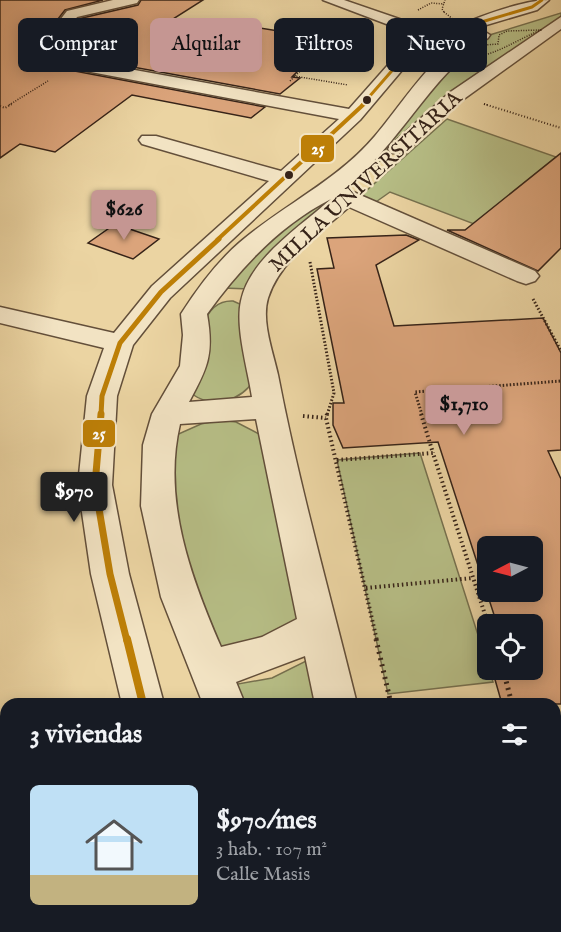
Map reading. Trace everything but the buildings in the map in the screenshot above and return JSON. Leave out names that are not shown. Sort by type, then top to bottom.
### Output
[{"type":"street","points":[[132,0],[72,14],[44,51],[44,58],[353,116]]},
{"type":"street","points":[[330,0],[386,18]]},
{"type":"street","points":[[487,20],[532,7],[542,0]]},
{"type":"street","name":"MILLA UNIVERSITARIA","points":[[335,698],[268,407],[253,318],[254,301],[262,280],[276,261],[337,194],[385,138],[434,75],[460,47],[497,29],[561,10]]},
{"type":"street","name":"MILLA UNIVERSITARIA","points":[[221,698],[180,597],[158,506],[158,457],[167,414],[194,366],[197,335],[194,314],[226,269],[254,242],[337,194],[455,97],[561,22]]},
{"type":"street","points":[[141,698],[110,574],[95,485],[102,396],[120,343],[161,292],[353,116],[392,72]]},
{"type":"street","points":[[149,140],[286,179]]},
{"type":"street","points":[[337,194],[526,276]]},
{"type":"street","points":[[209,295],[238,294],[254,301]]},
{"type":"street","points":[[0,315],[120,343]]},
{"type":"street","points":[[167,414],[268,407]]},
{"type":"street","points":[[208,668],[229,666],[269,653],[319,627]]},
{"type":"path","points":[[445,0],[442,9],[451,18]]},
{"type":"path","points":[[487,45],[498,44],[500,35],[507,31],[540,28],[541,30],[521,38],[508,48],[487,53]]},
{"type":"path","points":[[298,72],[294,76],[348,85]]},
{"type":"path","points":[[455,97],[561,128]]},
{"type":"path","points":[[308,253],[334,393],[326,418],[390,698]]},
{"type":"path","points":[[486,614],[415,392],[561,381]]},
{"type":"path","points":[[337,460],[433,453]]},
{"type":"path","points":[[366,588],[473,578]]},
{"type":"path","points":[[506,680],[510,698]]},
{"type":"green space","points":[[561,13],[561,19],[487,69],[487,36]]},
{"type":"green space","points":[[447,72],[483,72],[433,113],[363,177],[345,187],[427,92]]},
{"type":"green space","points":[[447,119],[556,157],[474,224],[390,192],[373,204],[357,199]]},
{"type":"green space","points":[[326,197],[334,199],[249,289],[224,288],[248,258]]},
{"type":"green space","points":[[233,301],[242,305],[254,380],[234,398],[217,402],[200,399],[192,394],[197,351],[204,322],[220,303]]},
{"type":"green space","points":[[220,420],[236,422],[263,436],[301,597],[297,620],[285,631],[231,651],[210,646],[170,496],[174,436],[201,424]]},
{"type":"green space","points":[[420,453],[477,632],[477,680],[492,680],[493,682],[388,694],[337,460]]},
{"type":"green space","points":[[308,660],[316,698],[237,698],[232,685],[272,678]]},
{"type":"transit line","name":"25","points":[[141,698],[110,574],[95,485],[102,396],[120,343],[161,292],[353,116],[403,58],[443,37],[478,23],[532,7],[542,0]]}]
